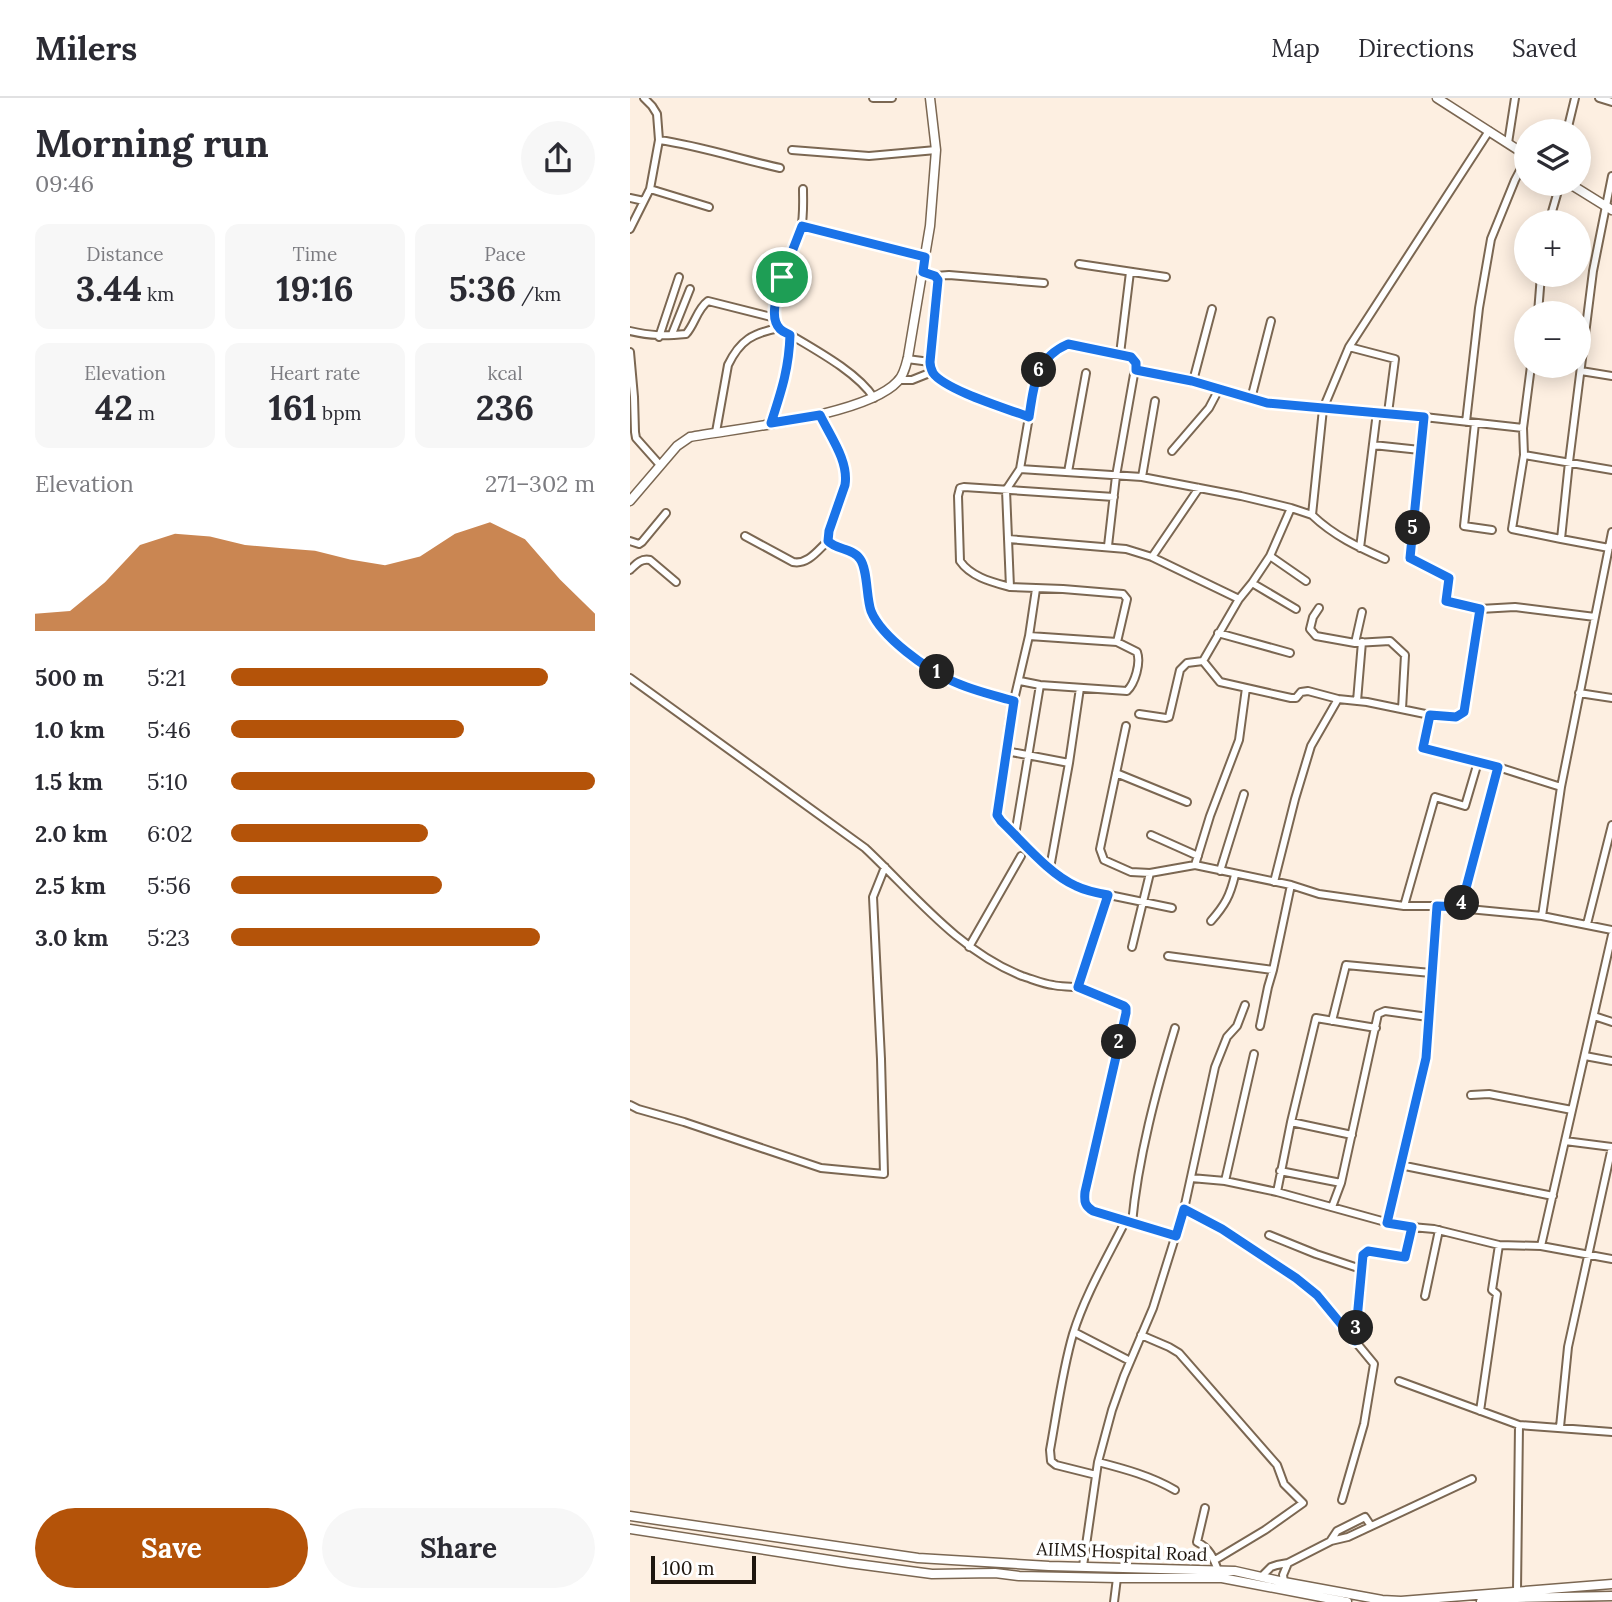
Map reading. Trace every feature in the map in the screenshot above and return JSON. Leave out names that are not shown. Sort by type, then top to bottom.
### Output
[{"type":"street","points":[[630,229],[650,189],[659,140],[657,114],[645,98]]},
{"type":"street","points":[[652,106],[658,98]]},
{"type":"street","points":[[873,98],[892,98]]},
{"type":"street","points":[[630,501],[685,439],[820,415],[874,398],[898,380],[907,359],[930,226],[936,150],[930,98]]},
{"type":"street","points":[[1437,98],[1514,148]]},
{"type":"street","points":[[1507,143],[1515,98]]},
{"type":"street","points":[[1570,119],[1575,98]]},
{"type":"street","points":[[1600,98],[1612,102]]},
{"type":"street","points":[[1312,515],[1323,409],[1349,347],[1489,131]]},
{"type":"street","points":[[659,140],[711,149],[780,168]]},
{"type":"street","points":[[792,150],[869,156],[936,150]]},
{"type":"street","points":[[1589,301],[1593,271],[1609,208],[1612,176]]},
{"type":"street","points":[[1466,422],[1479,308],[1491,239],[1514,182]]},
{"type":"street","points":[[650,189],[709,206]]},
{"type":"street","points":[[803,189],[802,226],[778,288],[775,318],[779,328],[861,382],[874,398]]},
{"type":"street","points":[[1590,196],[1609,208]]},
{"type":"street","points":[[630,198],[644,201]]},
{"type":"street","points":[[802,226],[925,257]]},
{"type":"street","points":[[1079,264],[1166,277]]},
{"type":"street","points":[[923,272],[935,276],[1044,283]]},
{"type":"street","points":[[1121,354],[1130,272]]},
{"type":"street","points":[[935,276],[938,286],[930,362],[932,372],[940,380],[969,396],[1029,417]]},
{"type":"street","points":[[659,337],[679,277]]},
{"type":"street","points":[[672,334],[690,289]]},
{"type":"street","points":[[630,331],[659,337],[686,334],[699,310],[708,301],[775,318]]},
{"type":"street","points":[[1192,381],[1212,309]]},
{"type":"street","points":[[1251,399],[1271,321]]},
{"type":"street","points":[[716,432],[727,365],[732,355],[755,334],[779,328]]},
{"type":"street","points":[[771,423],[787,374],[790,335]]},
{"type":"street","points":[[1010,587],[1006,490],[1020,469],[1036,376],[1042,364],[1064,346],[1073,345],[1121,354],[1135,360],[1136,370],[1116,475],[1108,546]]},
{"type":"street","points":[[1349,347],[1395,359],[1388,413]]},
{"type":"street","points":[[630,352],[636,438],[660,466]]},
{"type":"street","points":[[907,359],[930,362]]},
{"type":"street","points":[[1136,370],[1192,381],[1267,403],[1388,413],[1523,429]]},
{"type":"street","points":[[898,380],[912,380],[932,372]]},
{"type":"street","points":[[1068,472],[1086,373]]},
{"type":"street","points":[[1591,373],[1612,376]]},
{"type":"street","points":[[1529,378],[1523,429],[1524,454],[1512,529],[1609,548]]},
{"type":"street","points":[[1561,539],[1580,378]]},
{"type":"street","points":[[1172,451],[1209,408],[1219,389]]},
{"type":"street","points":[[1142,477],[1154,401]]},
{"type":"street","points":[[1360,548],[1377,412]]},
{"type":"street","points":[[745,536],[799,563],[806,561],[828,541],[847,477],[845,467],[820,415]]},
{"type":"street","points":[[1424,417],[1410,558],[1449,578],[1446,601],[1480,609],[1515,607],[1595,617]]},
{"type":"street","points":[[1475,423],[1464,526],[1492,530]]},
{"type":"street","points":[[1373,446],[1420,450]]},
{"type":"street","points":[[1524,454],[1612,470]]},
{"type":"street","points":[[1020,469],[1142,477],[1292,508],[1312,515],[1336,535],[1385,559]]},
{"type":"street","points":[[1114,497],[960,488],[958,496],[960,561],[964,567],[990,582],[1010,587],[1124,594],[1127,599],[1117,642]]},
{"type":"street","points":[[1152,557],[1199,488]]},
{"type":"street","points":[[1203,661],[1239,598],[1270,556],[1292,508]]},
{"type":"street","points":[[630,541],[639,544],[642,542],[666,513]]},
{"type":"street","points":[[1542,916],[1560,787],[1612,532]]},
{"type":"street","points":[[1009,539],[1126,549],[1152,557],[1239,598]]},
{"type":"street","points":[[828,541],[854,553],[862,561],[871,610],[878,623],[894,641],[917,660],[952,681],[1014,701]]},
{"type":"street","points":[[1270,556],[1306,581]]},
{"type":"street","points":[[630,570],[645,559],[676,582]]},
{"type":"street","points":[[1252,583],[1296,609]]},
{"type":"street","points":[[1035,589],[1029,636],[1014,701],[997,815],[1050,868],[1073,885],[1085,890],[1172,908]]},
{"type":"street","points":[[1319,608],[1312,617],[1310,629],[1316,636],[1359,642],[1390,641],[1405,655],[1402,709]]},
{"type":"street","points":[[1203,661],[1220,682],[1291,698],[1296,698],[1304,691],[1430,715],[1456,717],[1464,712],[1480,609]]},
{"type":"street","points":[[1357,701],[1362,611]]},
{"type":"street","points":[[1218,633],[1290,653]]},
{"type":"street","points":[[1020,681],[1127,691],[1139,656],[1133,649],[1117,642],[1029,636]]},
{"type":"street","points":[[1139,714],[1169,717],[1180,670],[1187,663],[1203,661]]},
{"type":"street","points":[[630,678],[865,848],[917,901],[969,947],[1021,975],[1050,985],[1078,987],[1126,1008],[1084,1202],[1093,1211],[1176,1236]]},
{"type":"street","points":[[1015,835],[1041,685]]},
{"type":"street","points":[[1050,868],[1080,688]]},
{"type":"street","points":[[1195,865],[1210,816],[1239,740],[1246,688]]},
{"type":"street","points":[[1579,693],[1612,698]]},
{"type":"street","points":[[1274,882],[1311,746],[1338,699]]},
{"type":"street","points":[[1430,715],[1423,748],[1498,767],[1560,787]]},
{"type":"street","points":[[1126,726],[1100,849],[1101,856],[1109,863],[1131,872],[1150,873],[1195,865],[1291,885],[1319,894],[1404,906],[1461,907],[1542,916],[1612,930]]},
{"type":"street","points":[[1006,751],[1069,763]]},
{"type":"street","points":[[1404,906],[1435,797],[1465,806],[1478,762]]},
{"type":"street","points":[[1461,907],[1498,767]]},
{"type":"street","points":[[1116,773],[1187,802]]},
{"type":"street","points":[[1220,871],[1244,794]]},
{"type":"street","points":[[1587,924],[1612,825]]},
{"type":"street","points":[[1151,835],[1198,856]]},
{"type":"street","points":[[969,947],[1021,856]]},
{"type":"street","points":[[630,1105],[821,1168],[884,1174],[873,897],[885,867]]},
{"type":"street","points":[[1132,947],[1150,873]]},
{"type":"street","points":[[1211,921],[1231,894],[1235,875]]},
{"type":"street","points":[[1260,1027],[1291,885]]},
{"type":"street","points":[[1078,987],[1108,895]]},
{"type":"street","points":[[1387,1223],[1426,1058],[1437,906]]},
{"type":"street","points":[[1541,1246],[1612,936]]},
{"type":"street","points":[[1168,956],[1273,970]]},
{"type":"street","points":[[1332,1021],[1346,965],[1431,973]]},
{"type":"street","points":[[1603,973],[1612,974]]},
{"type":"street","points":[[1083,1566],[1098,1462],[1112,1410],[1153,1308],[1176,1236],[1214,1067],[1245,1006]]},
{"type":"street","points":[[1332,1207],[1341,1183],[1378,1014],[1381,1012],[1428,1017]]},
{"type":"street","points":[[1594,1016],[1612,1022]]},
{"type":"street","points":[[1277,1192],[1316,1018],[1376,1028]]},
{"type":"street","points":[[1096,1475],[1056,1465],[1050,1458],[1050,1450],[1074,1332],[1095,1281],[1129,1223],[1156,1093],[1175,1028]]},
{"type":"street","points":[[1225,1181],[1254,1054]]},
{"type":"street","points":[[1585,1056],[1612,1061]]},
{"type":"street","points":[[1471,1095],[1489,1094],[1572,1110]]},
{"type":"street","points":[[1291,1122],[1352,1135]]},
{"type":"street","points":[[1560,1427],[1568,1347],[1612,1147],[1565,1141]]},
{"type":"street","points":[[1400,1165],[1553,1196]]},
{"type":"street","points":[[1280,1171],[1341,1183]]},
{"type":"street","points":[[1191,1178],[1225,1181],[1277,1192],[1387,1223],[1439,1230],[1499,1245],[1541,1246],[1612,1259]]},
{"type":"street","points":[[1184,1209],[1222,1229],[1317,1295],[1374,1364],[1364,1424],[1342,1500]]},
{"type":"street","points":[[1355,1341],[1363,1255],[1368,1251],[1405,1257],[1412,1227]]},
{"type":"street","points":[[1425,1296],[1439,1230]]},
{"type":"street","points":[[1269,1235],[1361,1269]]},
{"type":"street","points":[[1480,1411],[1497,1294],[1492,1290],[1499,1245]]},
{"type":"street","points":[[1074,1332],[1130,1361]]},
{"type":"street","points":[[1141,1335],[1179,1353],[1277,1465],[1284,1484],[1303,1503],[1215,1560]]},
{"type":"street","points":[[1399,1381],[1519,1425],[1612,1432]]},
{"type":"street","points":[[1517,1591],[1519,1425]]},
{"type":"street","points":[[1098,1462],[1144,1476],[1175,1490]]},
{"type":"street","points":[[1262,1576],[1277,1564],[1288,1563],[1331,1541],[1371,1526],[1472,1479]]},
{"type":"street","points":[[1205,1508],[1197,1542],[1205,1546],[1215,1560],[1220,1574]]},
{"type":"street","name":"AIIMS Hospital Road","points":[[630,1516],[900,1556],[1220,1574],[1347,1602]]},
{"type":"street","points":[[1331,1541],[1337,1531],[1365,1517],[1371,1526]]},
{"type":"street","name":"AIIMS Hospital Road","points":[[630,1529],[932,1574],[995,1573],[1117,1578],[1220,1574],[1235,1571],[1382,1600],[1457,1599],[1517,1591],[1612,1584]]},
{"type":"street","points":[[1284,1582],[1283,1575],[1288,1563]]},
{"type":"street","points":[[1114,1602],[1117,1578]]},
{"type":"street","points":[[1481,1602],[1517,1598],[1612,1596]]},
{"type":"route","points":[[802,226],[925,257],[923,272],[935,276],[938,280],[930,362],[932,372],[940,380],[969,396],[1029,417],[1036,376],[1042,364],[1068,344],[1131,357],[1135,360],[1136,370],[1192,381],[1267,403],[1424,417],[1410,558],[1449,578],[1446,601],[1480,609],[1464,712],[1456,717],[1430,715],[1423,748],[1498,767],[1461,907],[1437,906],[1426,1058],[1387,1223],[1412,1227],[1405,1257],[1368,1251],[1363,1255],[1355,1341],[1317,1295],[1296,1278],[1222,1229],[1184,1209],[1176,1236],[1093,1211],[1084,1202],[1126,1013],[1124,1006],[1078,987],[1108,895],[1073,885],[1050,868],[997,815],[1014,701],[952,681],[917,660],[894,641],[878,623],[871,610],[862,561],[854,553],[840,549],[828,541],[847,477],[840,455],[820,415],[771,423],[787,374],[789,359],[790,335],[779,328],[775,318],[776,298],[782,277],[802,226]]}]
